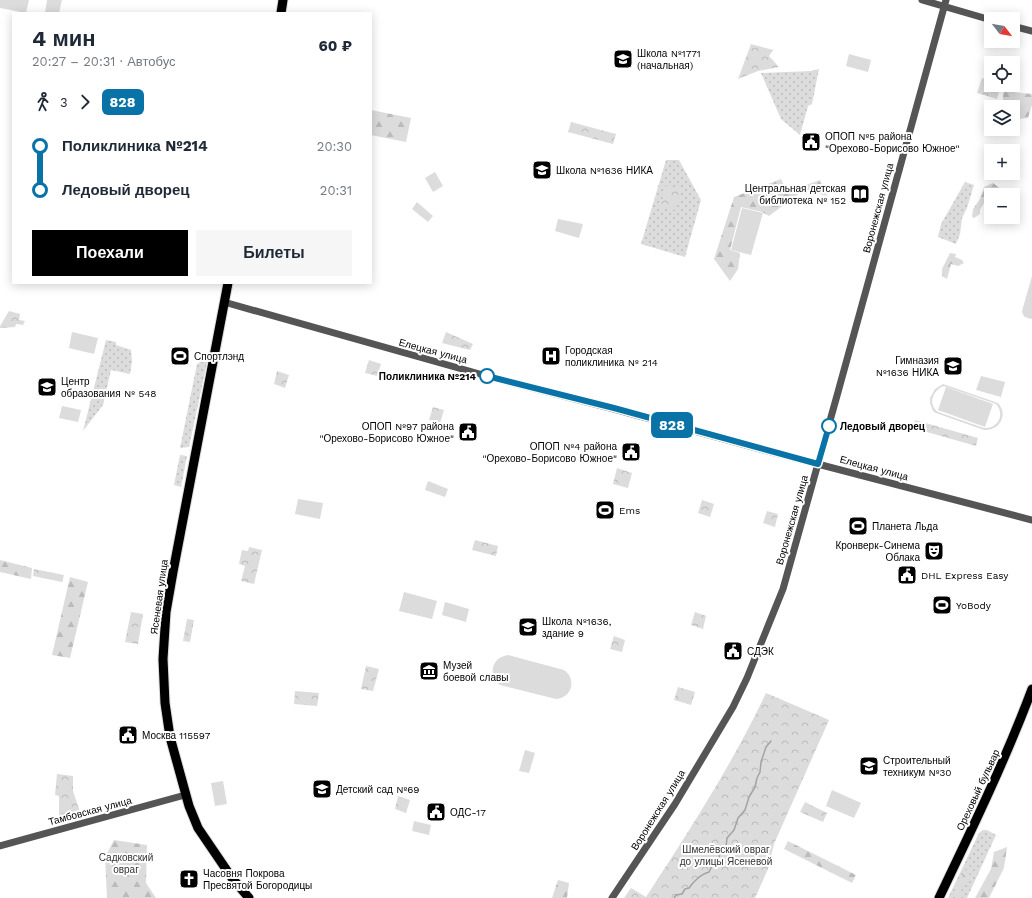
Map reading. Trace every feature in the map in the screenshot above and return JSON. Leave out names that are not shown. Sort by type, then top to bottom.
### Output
[{"type":"main road","points":[[281,12],[283,0]]},
{"type":"main road","name":"Ясеневая улица","points":[[228,284],[166,612],[163,666],[170,736],[185,794],[198,828],[232,878],[249,898]]},
{"type":"main road","name":"Ореховый бульвар","points":[[938,898],[1016,732],[1032,689]]},
{"type":"street","points":[[922,0],[945,3],[984,17]]},
{"type":"street","name":"Воронежская улица","points":[[612,898],[672,808],[725,722],[740,693],[783,589],[945,3]]},
{"type":"street","points":[[1020,28],[1032,31]]},
{"type":"street","name":"Елецкая улица","points":[[224,302],[487,376],[614,408],[818,464],[1032,520]]},
{"type":"street","name":"Тамбовская улица","points":[[0,846],[185,794]]},
{"type":"green space","points":[[0,0],[29,0],[26,12],[0,8]]},
{"type":"green space","points":[[47,0],[62,0],[59,12],[45,12]]},
{"type":"green space","points":[[751,44],[773,50],[769,56],[779,67],[758,71],[738,79]]},
{"type":"green space","points":[[849,54],[871,60],[868,72],[846,66]]},
{"type":"green space","points":[[819,69],[812,104],[808,106],[800,135],[781,119],[761,73],[811,71]]},
{"type":"green space","points":[[982,78],[984,78],[984,92],[999,92],[997,99],[977,93]]},
{"type":"green space","points":[[1013,92],[1032,94],[1032,105],[1028,118],[1020,119],[1020,100],[1003,100],[1003,93]]},
{"type":"green space","points":[[372,110],[411,118],[406,142],[372,135]]},
{"type":"green space","points":[[571,122],[616,134],[613,144],[568,132]]},
{"type":"green space","points":[[666,160],[679,160],[701,200],[685,257],[641,244]]},
{"type":"green space","points":[[435,172],[443,186],[433,192],[425,178]]},
{"type":"green space","points":[[781,179],[787,192],[820,180],[827,196],[804,190],[769,216],[762,212],[741,207],[730,250],[740,253],[738,269],[730,281],[714,259],[734,197]]},
{"type":"green space","points":[[965,182],[974,185],[967,208],[962,218],[960,234],[956,244],[938,237],[941,224]]},
{"type":"green space","points":[[993,183],[999,188],[984,188],[984,203],[980,210],[980,214],[974,218],[972,217],[973,209],[980,199],[984,187]]},
{"type":"green space","points":[[666,185],[681,189],[675,211],[660,207]]},
{"type":"green space","points":[[417,202],[433,216],[428,222],[412,209]]},
{"type":"green space","points":[[742,208],[763,213],[751,255],[731,250]]},
{"type":"green space","points":[[558,219],[583,224],[579,238],[555,231]]},
{"type":"green space","points":[[950,253],[956,254],[955,257],[962,260],[964,263],[958,266],[951,264],[947,279],[942,276],[942,269]]},
{"type":"green space","points":[[1032,276],[1032,319],[1025,317],[1022,311]]},
{"type":"green space","points":[[9,311],[20,314],[19,320],[25,321],[23,325],[16,324],[15,327],[0,328]]},
{"type":"green space","points":[[72,332],[98,338],[94,354],[69,348]]},
{"type":"green space","points":[[446,332],[473,344],[470,350],[442,343]]},
{"type":"green space","points":[[106,340],[116,342],[116,345],[131,350],[132,362],[130,374],[111,370],[103,405],[83,431]]},
{"type":"green space","points":[[208,358],[189,447],[180,448],[197,364]]},
{"type":"green space","points":[[369,360],[381,364],[377,376],[365,373]]},
{"type":"green space","points":[[277,371],[289,375],[285,388],[274,384]]},
{"type":"green space","points":[[981,376],[1005,382],[1001,397],[976,390]]},
{"type":"green space","points":[[943,384],[998,403],[1003,412],[1001,421],[994,428],[984,430],[936,413],[933,411],[930,403],[930,398],[935,389]],"holes":[[[944,386],[996,404],[1000,413],[999,420],[993,426],[984,428],[938,412],[932,401],[934,394]]]},
{"type":"green space","points":[[946,387],[993,404],[985,427],[938,410]]},
{"type":"green space","points":[[62,406],[81,410],[78,422],[59,418]]},
{"type":"green space","points":[[433,407],[444,410],[440,423],[429,420]]},
{"type":"green space","points":[[915,420],[978,438],[976,446],[913,428]]},
{"type":"green space","points":[[180,455],[187,456],[181,487],[174,485]]},
{"type":"green space","points":[[617,468],[632,473],[628,488],[613,484]]},
{"type":"green space","points":[[428,481],[448,489],[445,497],[425,490]]},
{"type":"green space","points":[[298,499],[323,503],[320,519],[295,514]]},
{"type":"green space","points":[[702,500],[714,504],[710,517],[698,513]]},
{"type":"green space","points":[[767,511],[778,514],[775,527],[763,523]]},
{"type":"green space","points":[[475,540],[498,546],[496,556],[472,550]]},
{"type":"green space","points":[[249,547],[262,550],[254,584],[241,581],[245,566],[239,564],[242,550],[248,551]]},
{"type":"green space","points":[[0,560],[32,568],[31,579],[0,572]]},
{"type":"green space","points":[[34,569],[64,575],[62,582],[33,576]]},
{"type":"green space","points":[[70,577],[88,582],[70,658],[52,655]]},
{"type":"green space","points":[[404,592],[437,601],[432,619],[399,611]]},
{"type":"green space","points":[[445,602],[469,609],[466,622],[442,615]]},
{"type":"green space","points":[[131,612],[143,614],[138,644],[125,642]]},
{"type":"green space","points":[[695,612],[706,616],[703,629],[691,625]]},
{"type":"green space","points":[[187,619],[194,620],[190,642],[183,641]]},
{"type":"green space","points":[[614,636],[625,640],[622,652],[610,649]]},
{"type":"green space","points":[[508,655],[564,670],[570,678],[571,688],[569,692],[561,698],[556,699],[500,685],[494,676],[493,667],[498,659]]},
{"type":"green space","points":[[366,666],[379,669],[373,691],[361,689]]},
{"type":"green space","points":[[678,687],[695,692],[691,705],[674,700]]},
{"type":"green space","points":[[295,691],[319,693],[317,706],[294,704]]},
{"type":"green space","name":"Шмелёвский овраг до улицы Ясеневой","points":[[766,693],[829,720],[774,844],[768,869],[755,898],[624,898],[631,888],[646,897],[724,772]]},
{"type":"green space","points":[[525,750],[535,753],[529,773],[519,771]]},
{"type":"green space","points":[[57,774],[73,776],[73,791],[80,812],[59,817],[59,796],[55,795]]},
{"type":"green space","points":[[223,781],[227,804],[215,806],[211,783]]},
{"type":"green space","points":[[832,790],[861,803],[854,818],[826,806]]},
{"type":"green space","points":[[398,796],[410,800],[406,813],[395,809]]},
{"type":"green space","points":[[805,802],[827,813],[823,822],[800,812]]},
{"type":"green space","points":[[414,821],[431,825],[429,835],[412,831]]},
{"type":"green space","points":[[983,830],[987,830],[996,835],[967,898],[948,898],[979,833]]},
{"type":"green space","name":"Садковский овраг","points":[[114,840],[147,845],[146,883],[156,898],[107,898],[105,857]]},
{"type":"green space","points":[[788,841],[856,875],[852,883],[784,849]]},
{"type":"green space","points":[[1007,847],[1004,868],[989,898],[975,898],[991,869],[994,852]]},
{"type":"green space","points":[[969,865],[972,869],[958,897],[954,895],[954,891]]},
{"type":"green space","points":[[558,880],[569,883],[567,898],[552,898]]},
{"type":"waterway","points":[[674,898],[676,895],[682,894],[685,889],[689,888],[700,876],[709,872],[714,862],[719,858],[720,851],[726,847],[727,838],[734,830],[738,818],[745,810],[749,797],[755,787],[766,747],[771,741]]},
{"type":"bus line","name":"828","points":[[487,376],[614,408],[818,464],[829,426]]},
{"type":"place","name":"Школа №1771 (начальная)","points":[[623,59]]},
{"type":"place","name":"ОПОП №5 района \"Орехово-Борисово Южное\"","points":[[811,142]]},
{"type":"place","name":"Школа №1636 НИКА","points":[[542,170]]},
{"type":"place","name":"Центральная детская библиотека № 152","points":[[860,194]]},
{"type":"place","name":"Спортлэнд","points":[[180,356]]},
{"type":"place","name":"Городская поликлиника № 214","points":[[551,356]]},
{"type":"place","name":"Гимназия №1636 НИКА","points":[[953,366]]},
{"type":"place","name":"Поликлиника №214","points":[[487,376]]},
{"type":"place","name":"Центр образования № 548","points":[[47,387]]},
{"type":"place","name":"Ледовый дворец","points":[[829,426]]},
{"type":"place","name":"ОПОП №97 района \"Орехово-Борисово Южное\"","points":[[468,432]]},
{"type":"place","name":"ОПОП №4 района \"Орехово-Борисово Южное\"","points":[[631,452]]},
{"type":"place","name":"Ems","points":[[605,510]]},
{"type":"place","name":"Планета Льда","points":[[858,526]]},
{"type":"place","name":"Кронверк-Синема Облака","points":[[934,551]]},
{"type":"place","name":"DHL Express Easy","points":[[907,575]]},
{"type":"place","name":"YoBody","points":[[942,605]]},
{"type":"place","name":"Школа №1636, здание 9","points":[[528,627]]},
{"type":"place","name":"СДЭК","points":[[733,651]]},
{"type":"place","name":"Музей боевой славы","points":[[429,671]]},
{"type":"place","name":"Москва 115597","points":[[128,735]]},
{"type":"place","name":"Строительный техникум №30","points":[[869,766]]},
{"type":"place","name":"Детский сад №69","points":[[322,789]]},
{"type":"place","name":"ОДС-17","points":[[436,812]]},
{"type":"place","name":"Часовня Покрова Пресвятой Богородицы","points":[[189,879]]}]
